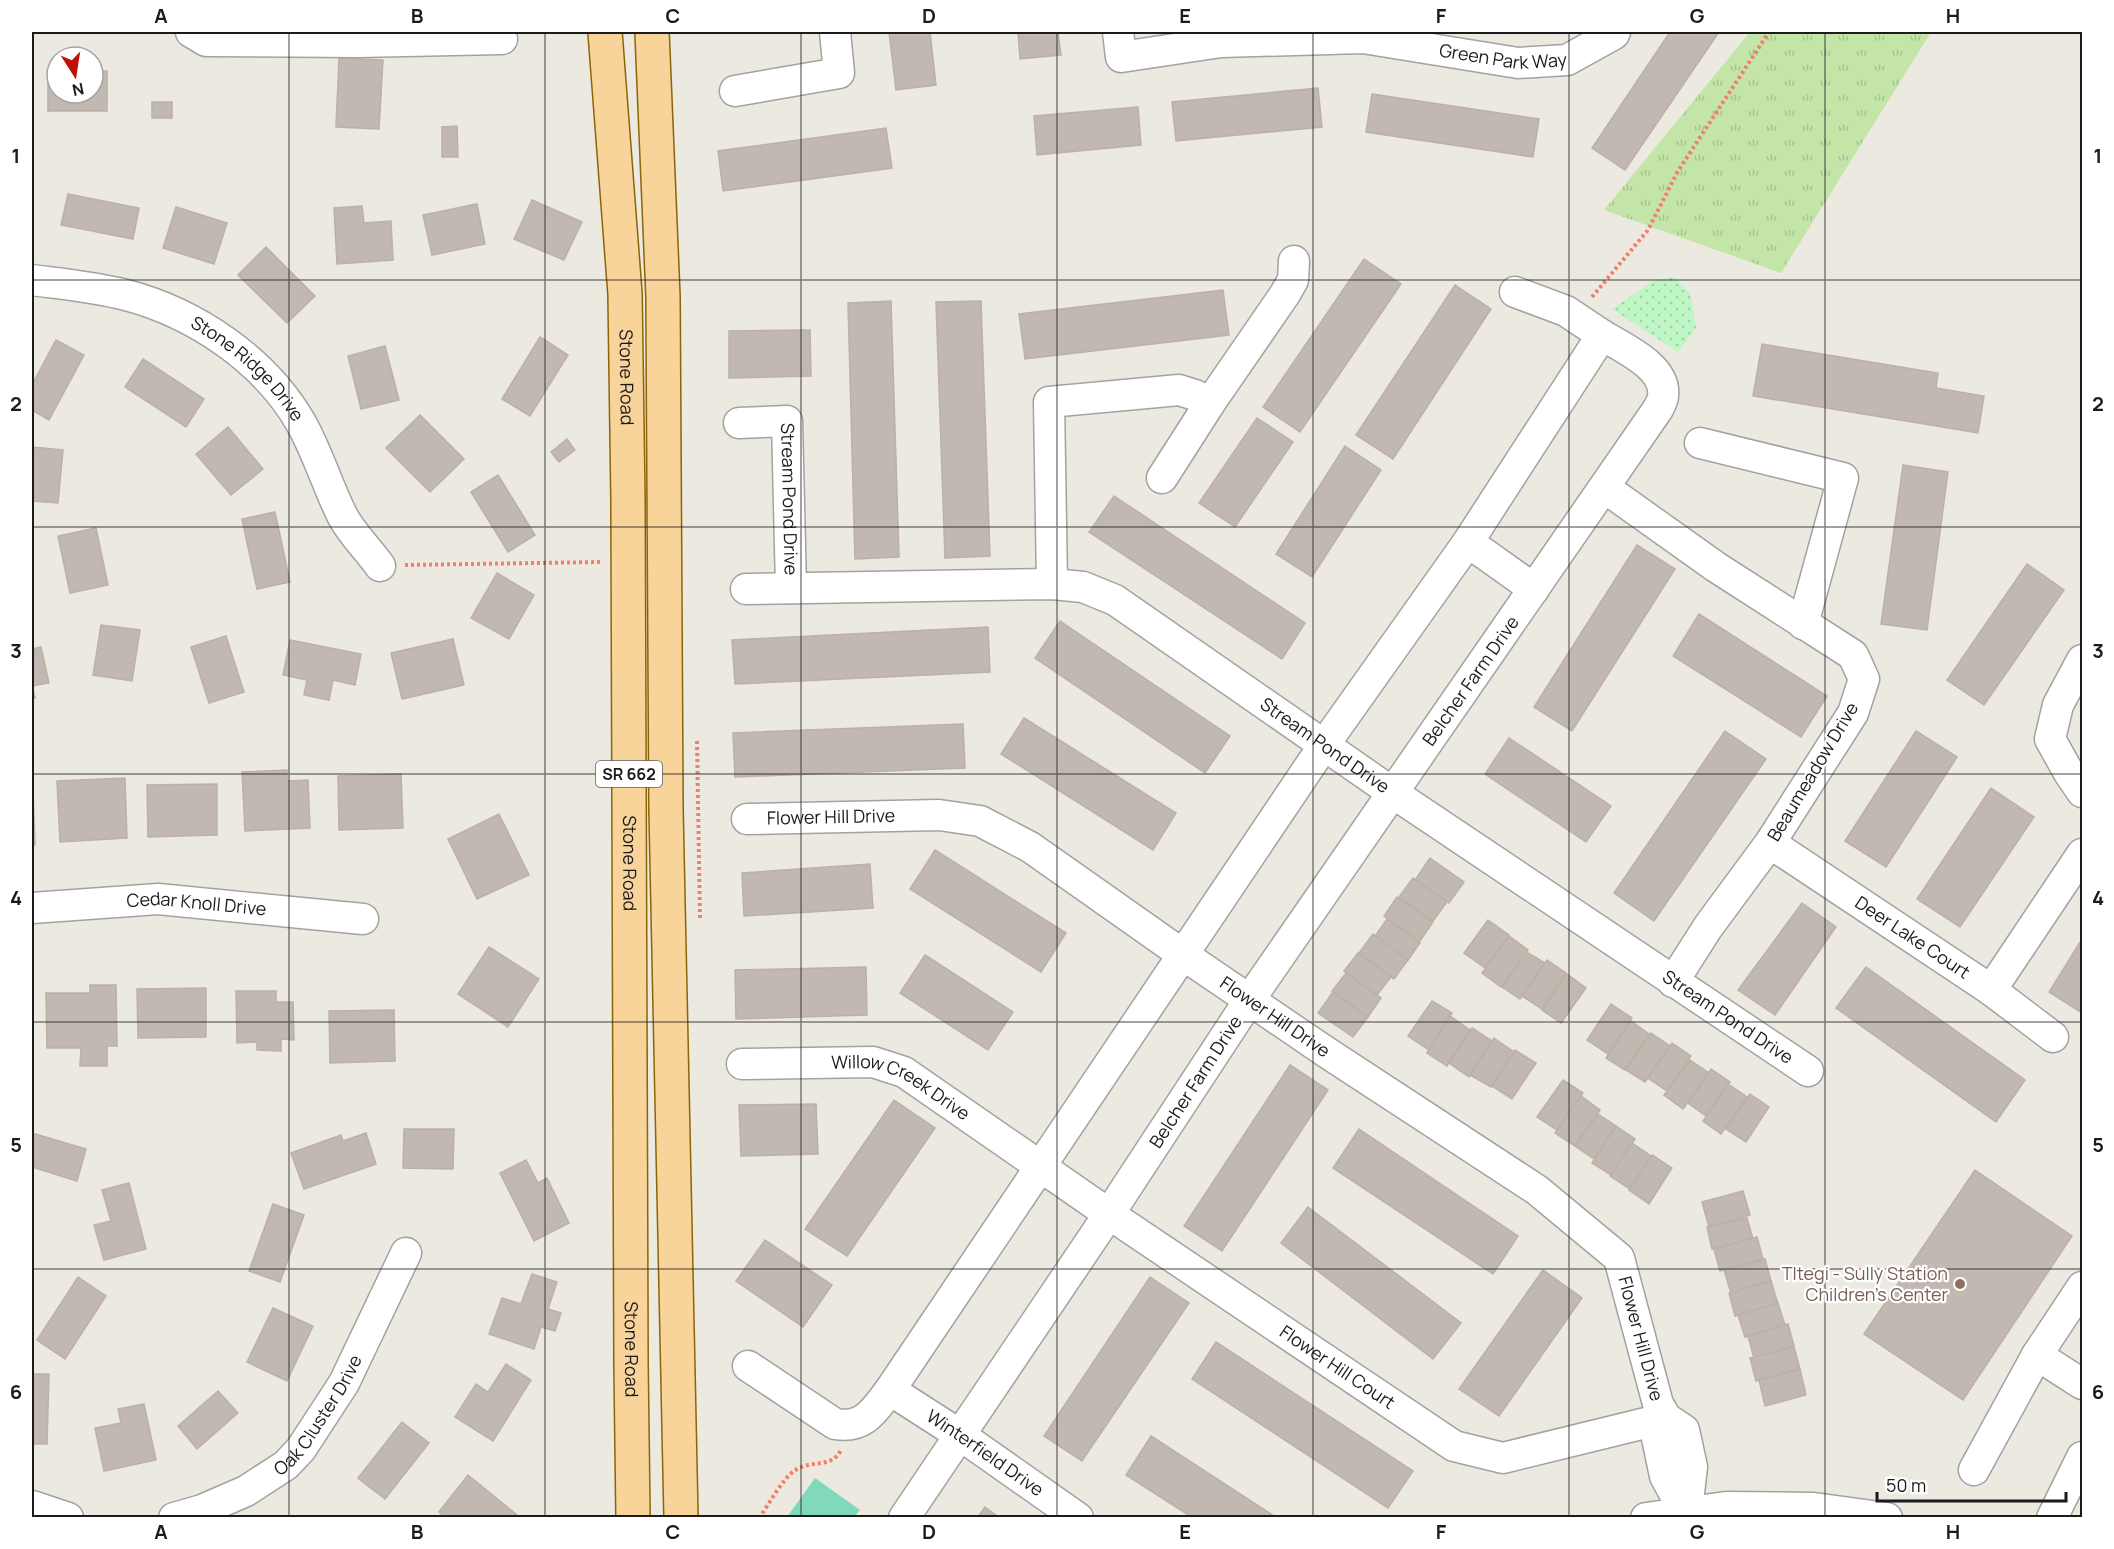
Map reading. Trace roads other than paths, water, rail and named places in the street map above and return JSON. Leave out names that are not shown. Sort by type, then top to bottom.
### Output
[{"type":"main road","name":"Stone Road","points":[[605,32],[625,294],[633,1518]]},
{"type":"main road","name":"Stone Road","points":[[652,32],[663,297],[666,809],[681,1518]]},
{"type":"street","points":[[190,32],[206,42],[502,39]]},
{"type":"street","points":[[735,91],[839,73],[835,32]]},
{"type":"street","name":"Green Park Way","points":[[1118,32],[1121,57],[1221,42],[1363,38],[1518,63],[1567,60],[1616,32]]},
{"type":"street","points":[[1162,478],[1210,403],[1286,294],[1293,280],[1294,261]]},
{"type":"street","name":"Stone Ridge Drive","points":[[32,280],[99,289],[151,302],[179,314],[217,336],[243,356],[265,376],[300,421],[315,450],[342,516],[380,566]]},
{"type":"street","name":"Belcher Farm Drive","points":[[904,1518],[1109,1214],[1250,999],[1658,409],[1664,395],[1661,378],[1649,364],[1576,316],[1515,292]]},
{"type":"street","points":[[748,1366],[835,1424],[845,1426],[870,1416],[890,1390],[1324,745],[1468,542],[1602,335]]},
{"type":"street","points":[[1052,584],[1049,402],[1179,390],[1210,403]]},
{"type":"street","name":"Stream Pond Drive","points":[[739,423],[787,422],[791,588]]},
{"type":"street","points":[[1700,443],[1843,478],[1803,624]]},
{"type":"street","name":"Beaumeadow Drive","points":[[1605,488],[1716,567],[1853,655],[1864,679],[1853,713],[1770,843],[1708,927],[1673,982]]},
{"type":"street","points":[[1468,542],[1534,589]]},
{"type":"street","name":"Stream Pond Drive","points":[[746,589],[1052,584],[1083,587],[1115,600],[1393,793],[1808,1071]]},
{"type":"street","points":[[2082,660],[2058,705],[2050,738],[2082,792]]},
{"type":"street","name":"Flower Hill Drive","points":[[747,819],[939,815],[980,821],[1030,846],[1182,954],[1326,1052],[1537,1190],[1619,1258],[1658,1404],[1666,1418],[1684,1430],[1692,1467],[1685,1515]]},
{"type":"street","name":"Deer Lake Court","points":[[1770,843],[1991,990],[2053,1037]]},
{"type":"street","points":[[1991,990],[2082,854]]},
{"type":"street","name":"Cedar Knoll Drive","points":[[32,908],[158,899],[363,919]]},
{"type":"street","name":"Willow Creek Drive","points":[[742,1064],[873,1062],[904,1072],[1040,1166]]},
{"type":"street","name":"Flower Hill Court","points":[[1040,1166],[1454,1446],[1503,1458],[1666,1418]]},
{"type":"street","name":"Oak Cluster Drive","points":[[174,1518],[202,1510],[246,1491],[286,1465],[301,1449],[344,1383],[406,1252]]},
{"type":"street","points":[[1974,1470],[2037,1355],[2082,1287]]},
{"type":"street","points":[[2037,1355],[2082,1384]]},
{"type":"street","name":"Winterfield Drive","points":[[890,1390],[960,1435],[1078,1518]]},
{"type":"street","points":[[2052,1518],[2082,1457]]},
{"type":"street","points":[[32,1506],[68,1518]]},
{"type":"street","points":[[1646,1518],[1685,1515],[1726,1507],[1803,1508],[1887,1518]]},
{"type":"place","name":"Tltegi - Sully Station Children's Center","points":[[1960,1284]]}]
